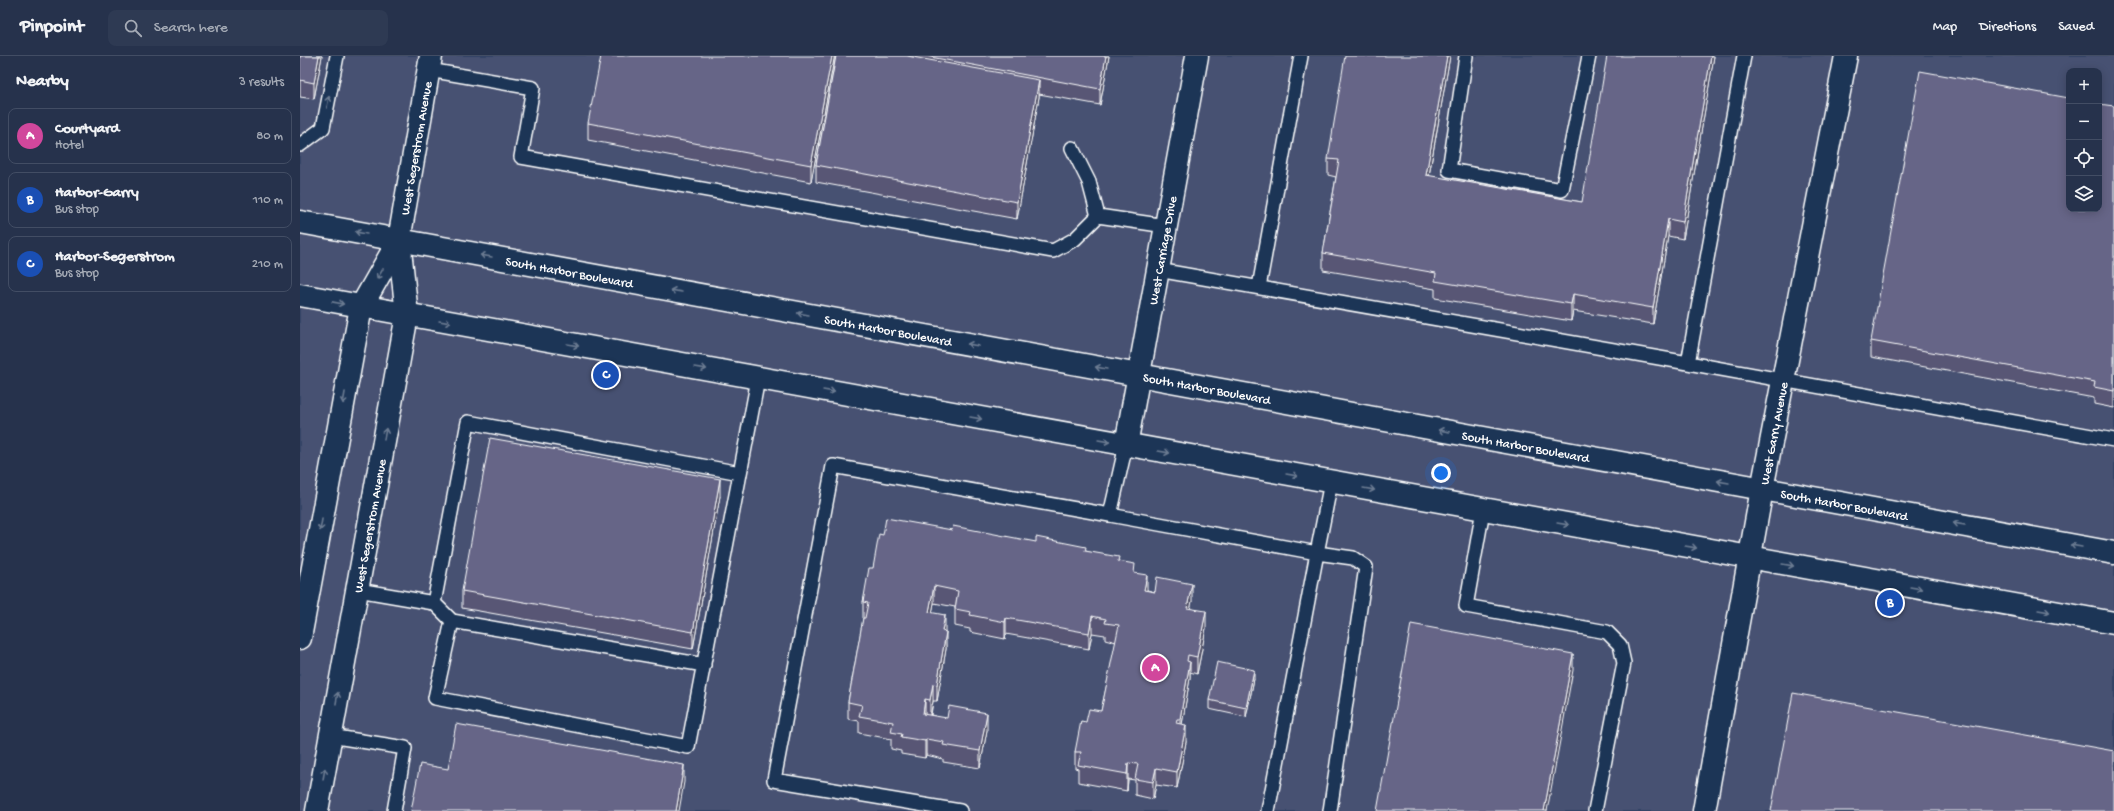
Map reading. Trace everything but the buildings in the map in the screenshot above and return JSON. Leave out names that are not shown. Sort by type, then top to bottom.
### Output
[{"type":"main road","name":"West Carriage Drive","points":[[1126,445],[1197,56]]},
{"type":"main road","name":"West Garry Avenue","points":[[1704,811],[1749,558],[1846,56]]},
{"type":"main road","name":"West Segerstrom Avenue","points":[[317,811],[407,315],[399,240],[430,63]]},
{"type":"main road","name":"South Harbor Boulevard","points":[[300,222],[2114,553]]},
{"type":"main road","name":"West Segerstrom Avenue","points":[[300,638],[361,307],[399,240]]},
{"type":"main road","points":[[300,295],[2114,624]]},
{"type":"lane","points":[[300,145],[323,128],[337,56]]},
{"type":"lane","points":[[1259,287],[1301,56]]},
{"type":"lane","points":[[1466,56],[1449,170],[1562,190],[1589,56]]},
{"type":"lane","points":[[1688,363],[1744,56]]},
{"type":"lane","points":[[430,63],[533,88],[521,157],[1053,251],[1075,239],[1098,216]]},
{"type":"lane","points":[[1072,148],[1089,182],[1098,216]]},
{"type":"lane","points":[[1098,216],[1166,226]]},
{"type":"lane","points":[[1158,270],[1688,363],[2114,440]]},
{"type":"lane","points":[[452,621],[435,698],[688,746],[758,379]]},
{"type":"lane","points":[[434,603],[468,422],[740,473]]},
{"type":"lane","points":[[1110,515],[1126,445]]},
{"type":"lane","points":[[960,811],[774,780],[833,466],[1317,553],[1353,558],[1366,567],[1330,811]]},
{"type":"lane","points":[[1268,811],[1331,482]]},
{"type":"lane","points":[[1483,510],[1466,606],[1606,632],[1620,645],[1624,663],[1595,811]]},
{"type":"lane","points":[[358,590],[434,603],[452,621],[704,665]]},
{"type":"lane","points":[[330,736],[404,748],[394,811]]},
{"type":"shaded area","points":[[300,56],[2114,56],[2114,811],[300,811]]},
{"type":"place","name":"Harbor-Segerstrom","points":[[606,375]]},
{"type":"place","name":"Harbor-Garry","points":[[1890,603]]},
{"type":"place","name":"Courtyard","points":[[1155,668]]}]
